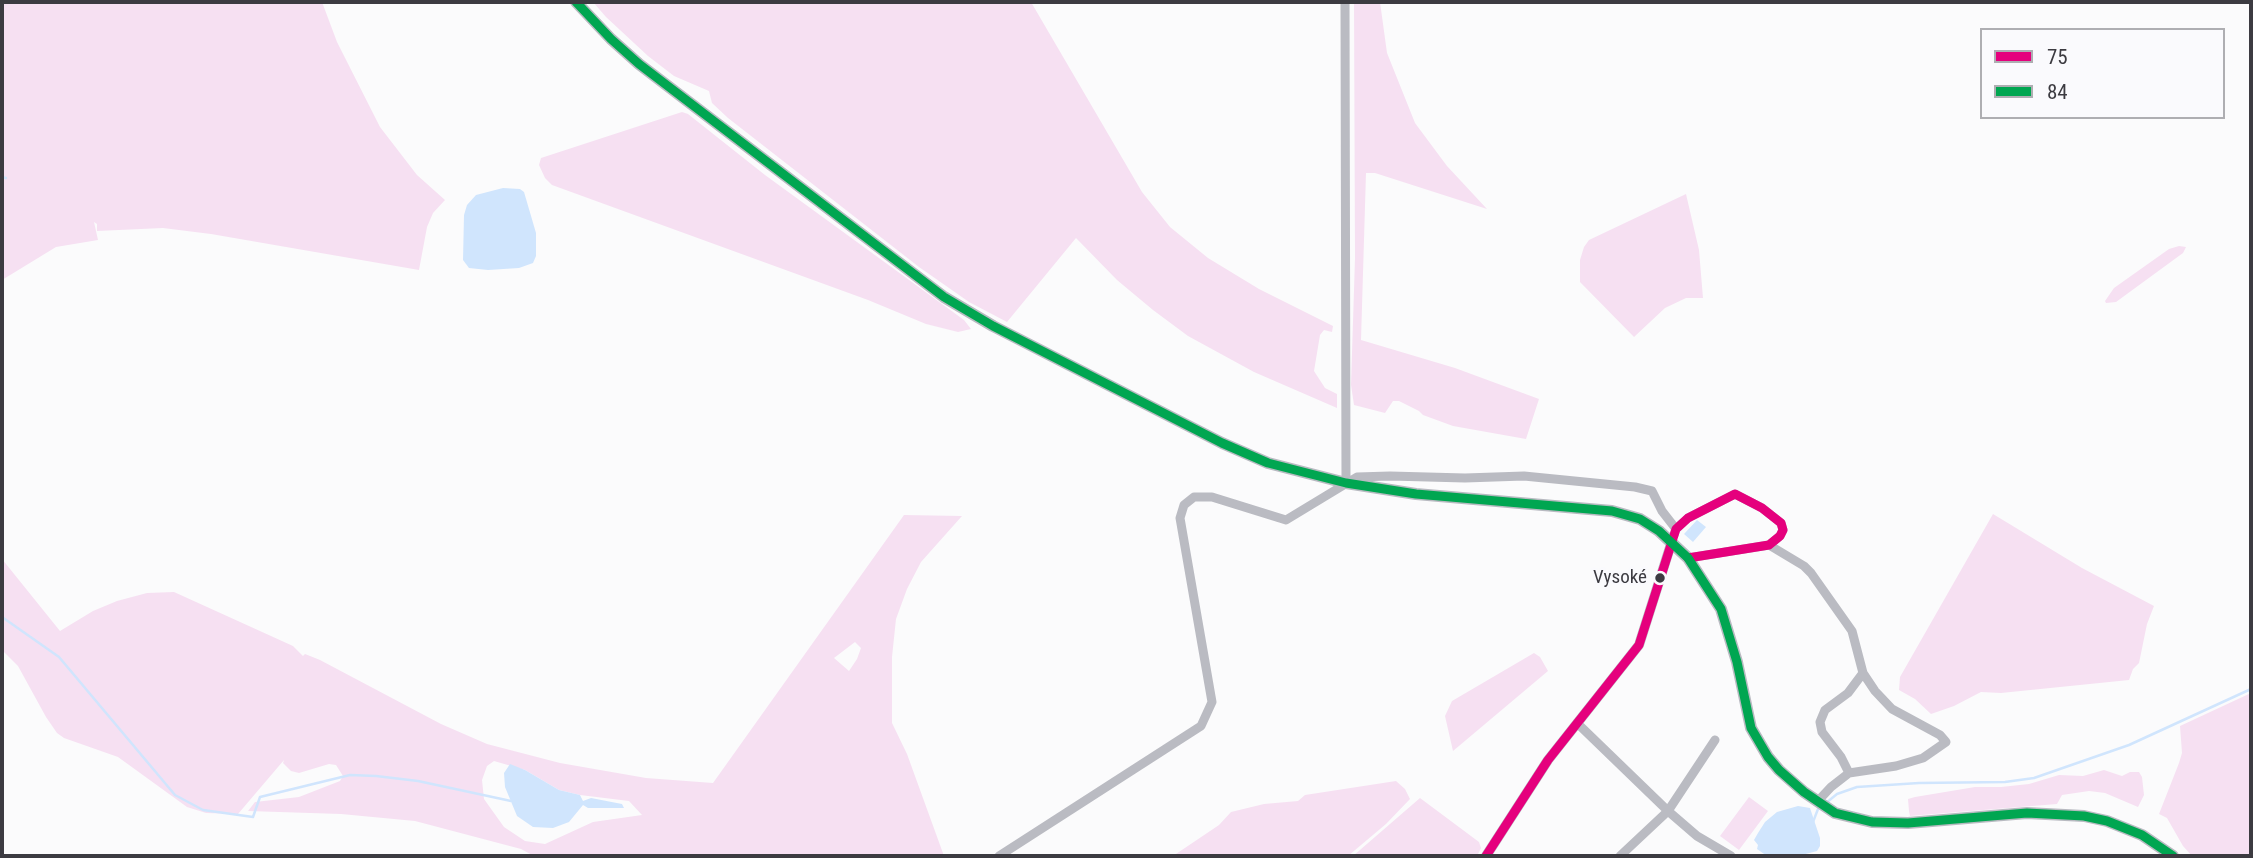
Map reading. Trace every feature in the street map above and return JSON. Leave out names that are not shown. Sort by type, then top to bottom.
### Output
[{"type":"main road","points":[[576,2],[639,64],[944,297],[993,326],[1222,443],[1268,463],[1346,483],[1416,494],[1612,511],[1640,519],[1674,535],[1721,609],[1737,662],[1751,728],[1779,770],[1817,802],[1835,813],[1871,822],[1908,822],[2027,813],[2084,816],[2107,821],[2142,835],[2173,856]]},
{"type":"street","points":[[1345,2],[1346,483]]},
{"type":"street","points":[[999,856],[1201,726],[1212,702],[1180,518],[1184,505],[1194,497],[1212,497],[1286,520],[1357,477],[1524,476],[1652,491],[1674,535]]},
{"type":"street","points":[[1486,856],[1548,760],[1639,645],[1674,535],[1688,518],[1735,494],[1762,508],[1781,523],[1783,530],[1780,536],[1769,545],[1688,558]]},
{"type":"street","points":[[1769,545],[1804,566],[1837,608],[1852,631],[1863,673],[1875,691],[1892,709],[1940,735],[1946,742],[1923,758],[1896,766],[1849,773],[1830,787],[1817,802]]},
{"type":"street","points":[[1849,773],[1841,757],[1822,732],[1820,722],[1825,710],[1848,693],[1863,673]]},
{"type":"street","points":[[1577,723],[1668,811],[1697,835],[1731,856]]},
{"type":"street","points":[[1620,856],[1668,811],[1715,740]]},
{"type":"shaded area","points":[[2,2],[322,2],[337,42],[380,127],[417,175],[445,200],[433,213],[427,227],[419,270],[163,228],[97,231],[97,224],[94,222],[98,240],[56,247],[2,280]]},
{"type":"shaded area","points":[[593,2],[1031,2],[1142,192],[1170,227],[1208,258],[1259,289],[1333,326],[1332,332],[1324,330],[1320,335],[1314,371],[1325,388],[1337,394],[1337,408],[1254,372],[1188,336],[1117,280],[1076,238],[1007,322],[969,302],[919,267],[728,118],[712,103],[709,91],[674,76],[648,56]]},
{"type":"shaded area","points":[[1354,2],[1380,2],[1387,53],[1415,123],[1447,166],[1487,209],[1375,173],[1366,173],[1361,340],[1455,368],[1539,399],[1526,439],[1453,426],[1423,415],[1399,401],[1393,401],[1385,413],[1354,405],[1351,385],[1355,258]]},
{"type":"shaded area","points":[[682,112],[964,320],[971,329],[958,332],[926,324],[868,300],[552,185],[539,165],[541,158]]},
{"type":"shaded area","points":[[1686,194],[1699,250],[1703,298],[1686,298],[1665,308],[1634,337],[1580,282],[1580,260],[1584,247],[1589,240]]},
{"type":"shaded area","points":[[2186,247],[2183,253],[2116,302],[2106,303],[2114,288],[2169,249]]},
{"type":"shaded area","points":[[1993,514],[2082,568],[2154,606],[2147,624],[2139,663],[2133,669],[2129,680],[2001,693],[1981,692],[1931,714],[1915,699],[1899,690],[1900,677]]},
{"type":"shaded area","points":[[904,515],[962,516],[921,562],[907,589],[896,619],[892,657],[892,723],[907,754],[944,856],[534,856],[521,849],[415,821],[341,814],[248,811],[255,802],[299,797],[340,781],[343,776],[336,765],[329,764],[299,773],[291,771],[283,763],[284,760],[238,814],[206,813],[187,807],[118,757],[57,733],[18,666],[2,650],[2,559],[60,631],[93,611],[117,601],[147,593],[174,592],[293,646],[303,656],[305,654],[320,660],[441,724],[487,744],[560,763],[646,778],[713,783]],"holes":[[[855,642],[861,648],[849,671],[834,658]],[[494,761],[525,770],[559,790],[629,801],[642,815],[593,822],[545,844],[525,841],[504,827],[484,799],[482,780],[487,766]]]},
{"type":"shaded area","points":[[1534,653],[1540,657],[1548,671],[1453,751],[1445,716],[1452,701]]},
{"type":"shaded area","points":[[2251,693],[2251,856],[2192,856],[2167,818],[2159,814],[2182,753],[2180,726]]},
{"type":"shaded area","points":[[2104,770],[2122,776],[2139,772],[2144,795],[2138,807],[2105,793],[2089,791],[2062,795],[2057,804],[1910,816],[1908,799],[1915,797],[1975,787],[2029,784],[2059,775],[2083,776]]},
{"type":"shaded area","points":[[1396,781],[1405,789],[1410,799],[1386,824],[1348,856],[1173,856],[1219,825],[1231,812],[1264,804],[1298,801],[1305,795]]},
{"type":"shaded area","points":[[1749,797],[1768,811],[1739,850],[1720,836]]},
{"type":"shaded area","points":[[1420,798],[1479,842],[1481,848],[1477,856],[1353,856]]},
{"type":"water","points":[[503,188],[520,189],[524,192],[536,233],[536,256],[533,263],[519,268],[469,268],[463,260],[464,215],[467,205],[476,195]]},
{"type":"water","points":[[1697,520],[1706,527],[1693,542],[1684,534]]},
{"type":"water","points":[[510,764],[559,790],[580,795],[583,801],[591,798],[622,804],[624,808],[588,808],[583,805],[569,822],[553,828],[533,827],[517,816],[505,787],[504,773]]},
{"type":"water","points":[[1798,806],[1810,808],[1820,838],[1817,851],[1798,856],[1767,856],[1757,849],[1758,845],[1754,840],[1765,822],[1777,812]]},
{"type":"waterway","points":[[2,177],[6,178]]},
{"type":"waterway","points":[[2,617],[59,657],[175,795],[203,810],[253,817],[260,797],[350,775],[418,781],[511,801]]},
{"type":"waterway","points":[[1826,803],[1837,794],[1857,787],[2005,782],[2034,778],[2129,745],[2251,689]]},
{"type":"waterway","points":[[1813,822],[1818,809]]},
{"type":"transit line","name":"84","points":[[576,2],[639,64],[944,297],[993,326],[1222,443],[1268,463],[1346,483],[1416,494],[1612,511],[1640,519],[1659,531],[1688,558],[1721,609],[1737,662],[1751,728],[1768,757],[1804,792],[1835,813],[1872,822],[1908,823],[2027,813],[2084,816],[2107,821],[2142,835],[2173,856]]},
{"type":"transit line","name":"75","points":[[1486,856],[1548,760],[1639,645],[1676,529],[1688,518],[1735,494],[1762,508],[1781,523],[1783,530],[1780,536],[1769,545],[1688,558]]},
{"type":"place","name":"Vysoké","points":[[1660,578]]}]
